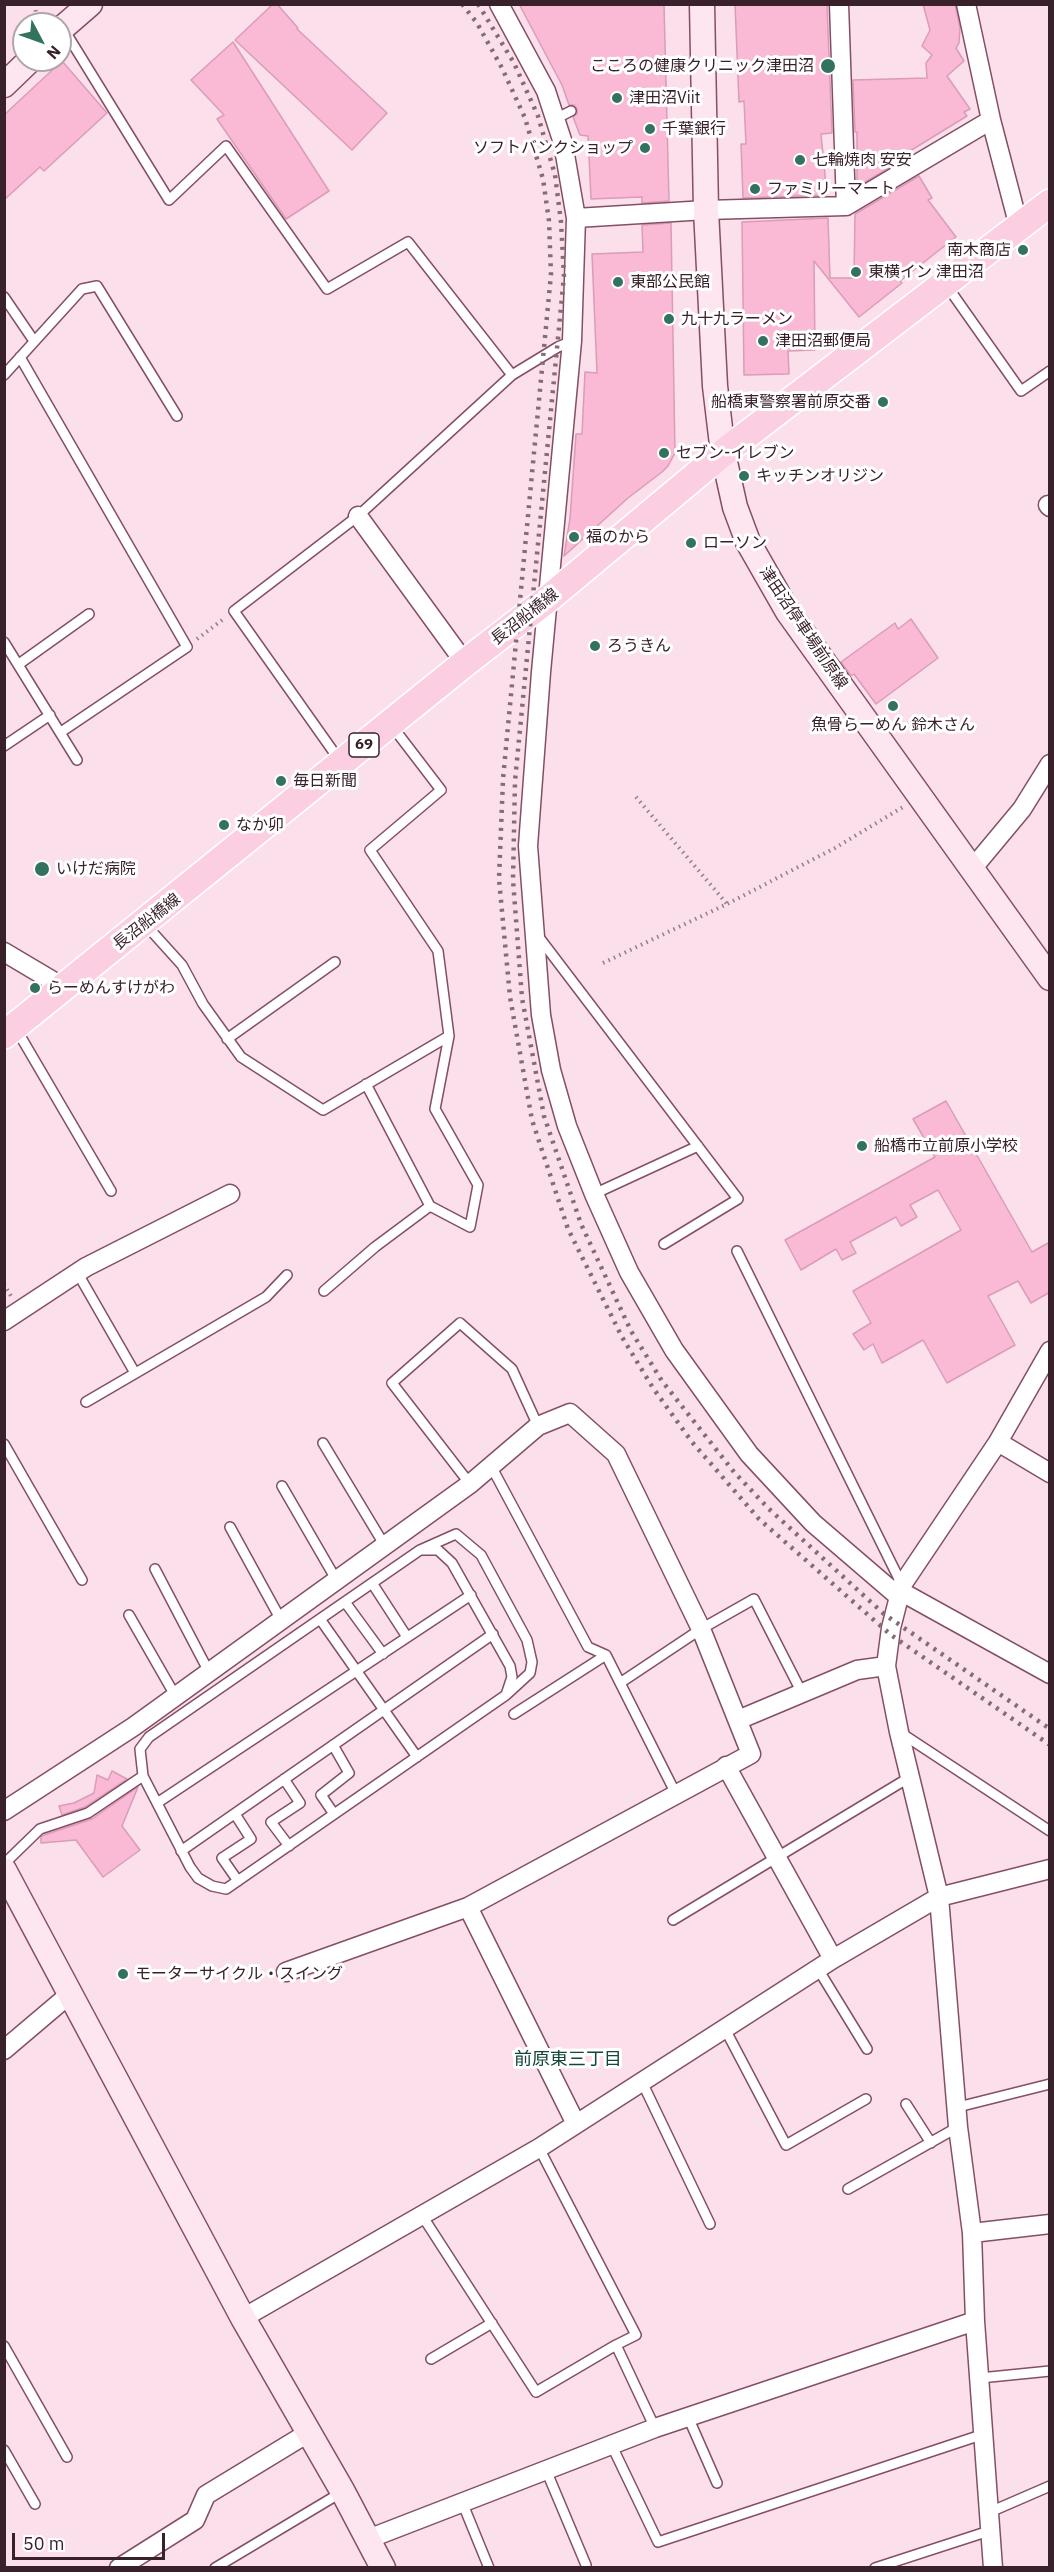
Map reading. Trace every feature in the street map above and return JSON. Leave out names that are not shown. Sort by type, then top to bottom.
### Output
[{"type":"main road","points":[[72,20],[90,4]]},
{"type":"main road","name":"津田沼停車場前原線","points":[[702,4],[706,210],[715,386],[723,453],[735,507],[748,543],[767,578],[807,638],[1050,978]]},
{"type":"main road","points":[[4,85],[18,72]]},
{"type":"main road","name":"長沼船橋線","points":[[10,1031],[465,663],[549,598],[723,453],[1050,204]]},
{"type":"main road","points":[[4,1870],[243,2318],[343,2492],[383,2568]]},
{"type":"street","points":[[499,4],[546,91],[563,115],[563,142],[576,218],[572,341],[528,846],[541,1015],[551,1070],[567,1126],[629,1272],[674,1350],[749,1455],[813,1523],[900,1591],[1050,1674]]},
{"type":"street","points":[[839,4],[846,206]]},
{"type":"street","points":[[966,4],[1019,227]]},
{"type":"street","points":[[576,218],[706,210],[846,206],[992,120]]},
{"type":"street","points":[[358,516],[465,663]]},
{"type":"street","points":[[972,869],[1022,809],[1050,764]]},
{"type":"street","points":[[4,952],[63,987]]},
{"type":"street","points":[[4,1321],[77,1272],[230,1194]]},
{"type":"street","points":[[993,2568],[975,2321],[972,2233],[958,2127],[939,1897],[899,1732],[886,1666],[900,1591],[998,1442],[1050,1351]]},
{"type":"street","points":[[4,1811],[133,1727],[337,1581],[471,1484],[538,1426],[570,1413],[616,1454],[701,1629],[751,1754],[468,1907],[286,1972]]},
{"type":"street","points":[[998,1442],[1050,1473]]},
{"type":"street","points":[[738,1720],[857,1670],[886,1666]]},
{"type":"street","points":[[726,1766],[777,1858],[825,1964]]},
{"type":"street","points":[[243,2318],[423,2217],[539,2148],[825,1964],[939,1897],[1050,1869]]},
{"type":"street","points":[[468,1907],[576,2124]]},
{"type":"street","points":[[4,2050],[70,1994]]},
{"type":"street","points":[[972,2233],[1050,2224]]},
{"type":"street","points":[[368,2540],[655,2428],[975,2321]]},
{"type":"street","points":[[130,2564],[195,2520],[207,2495],[308,2433]]},
{"type":"lane","points":[[72,46],[169,200],[226,146],[327,289],[408,242],[512,375]]},
{"type":"lane","points":[[945,284],[1021,391],[1050,371]]},
{"type":"lane","points":[[4,375],[82,289],[97,286],[177,416]]},
{"type":"lane","points":[[4,297],[34,341]]},
{"type":"lane","points":[[341,763],[234,611],[358,516],[512,375],[572,341]]},
{"type":"lane","points":[[20,357],[187,647],[61,732]]},
{"type":"lane","points":[[19,664],[89,614]]},
{"type":"lane","points":[[4,642],[77,760]]},
{"type":"lane","points":[[4,746],[50,715]]},
{"type":"lane","points":[[366,1084],[430,1206],[470,1227],[478,1185],[435,1109],[449,1036],[438,951],[370,850],[441,790],[390,724]]},
{"type":"lane","points":[[145,924],[182,965],[203,1004],[241,1057],[323,1110],[449,1036]]},
{"type":"lane","points":[[534,930],[738,1198],[664,1244]]},
{"type":"lane","points":[[227,1039],[335,962]]},
{"type":"lane","points":[[10,1031],[111,1191]]},
{"type":"lane","points":[[594,1194],[698,1146]]},
{"type":"lane","points":[[324,1292],[375,1247],[430,1206]]},
{"type":"lane","points":[[737,1251],[900,1591]]},
{"type":"lane","points":[[77,1272],[135,1373]]},
{"type":"lane","points":[[86,1402],[266,1297],[287,1275]]},
{"type":"lane","points":[[471,1484],[392,1383],[460,1323],[512,1369],[538,1426]]},
{"type":"lane","points":[[323,1443],[385,1546]]},
{"type":"lane","points":[[4,1444],[82,1580]]},
{"type":"lane","points":[[491,1467],[588,1647],[606,1655],[676,1794]]},
{"type":"lane","points":[[282,1486],[337,1581]]},
{"type":"lane","points":[[230,1527],[281,1620]]},
{"type":"lane","points":[[456,1534],[481,1555],[528,1640],[532,1662],[530,1673],[506,1695],[238,1881],[226,1889],[212,1886],[198,1878],[142,1776],[140,1749],[149,1737],[372,1582],[420,1550],[456,1534]]},
{"type":"lane","points":[[420,1550],[438,1550],[452,1563],[471,1595],[510,1666],[512,1677],[506,1695]]},
{"type":"lane","points":[[155,1569],[209,1672]]},
{"type":"lane","points":[[372,1582],[407,1637]]},
{"type":"lane","points":[[157,1803],[471,1595]]},
{"type":"lane","points":[[620,1683],[701,1629],[754,1599],[802,1693]]},
{"type":"lane","points":[[345,1602],[383,1654]]},
{"type":"lane","points":[[129,1615],[176,1697]]},
{"type":"lane","points":[[320,1619],[417,1757]]},
{"type":"lane","points":[[182,1851],[493,1634]]},
{"type":"lane","points":[[514,1714],[606,1655]]},
{"type":"lane","points":[[899,1732],[1050,1831]]},
{"type":"lane","points":[[333,1745],[349,1773],[321,1795],[334,1814]]},
{"type":"lane","points":[[4,1864],[40,1829],[88,1813],[142,1776]]},
{"type":"lane","points":[[674,1920],[910,1777]]},
{"type":"lane","points":[[284,1779],[300,1803],[271,1822],[289,1846]]},
{"type":"lane","points":[[235,1814],[252,1839],[222,1858],[238,1881]]},
{"type":"lane","points":[[825,1964],[867,2049]]},
{"type":"lane","points":[[725,2029],[786,2145],[866,2099]]},
{"type":"lane","points":[[642,2082],[710,2224]]},
{"type":"lane","points":[[958,2107],[1050,2084]]},
{"type":"lane","points":[[906,2104],[931,2143]]},
{"type":"lane","points":[[848,2189],[958,2127]]},
{"type":"lane","points":[[423,2217],[537,2392],[636,2335],[539,2148]]},
{"type":"lane","points":[[431,2360],[492,2323]]},
{"type":"lane","points":[[616,2345],[655,2428]]},
{"type":"lane","points":[[4,2346],[67,2457]]},
{"type":"lane","points":[[980,2378],[1050,2371]]},
{"type":"lane","points":[[688,2417],[717,2483]]},
{"type":"lane","points":[[611,2444],[658,2542],[984,2434]]},
{"type":"lane","points":[[4,2450],[35,2504]]},
{"type":"lane","points":[[546,2470],[586,2565]]},
{"type":"lane","points":[[875,2568],[991,2521],[1050,2486]]},
{"type":"lane","points":[[215,2568],[343,2492]]},
{"type":"lane","points":[[462,2502],[489,2568]]},
{"type":"path","points":[[187,647],[234,611]]},
{"type":"path","points":[[636,797],[727,904]]},
{"type":"path","points":[[603,963],[727,904],[835,848],[921,797]]},
{"type":"building","points":[[273,4],[277,4],[297,29],[387,113],[352,150],[235,40]]},
{"type":"building","name":"津田沼Viit","points":[[519,4],[664,4],[669,201],[642,203],[642,197],[591,199],[588,136],[580,135],[573,117],[577,114],[577,109],[574,105],[569,105],[562,85]]},
{"type":"building","points":[[735,4],[827,4],[832,133],[821,134],[827,195],[743,198],[741,144],[746,144],[744,101],[739,102]]},
{"type":"building","points":[[923,4],[955,4],[960,28],[959,43],[956,48],[964,61],[947,76],[970,109],[964,112],[967,116],[905,154],[907,157],[857,187],[857,132],[855,132],[853,80],[927,78],[926,63],[932,55],[922,46],[930,30]]},
{"type":"building","points":[[233,42],[329,191],[286,219],[217,119],[224,115],[191,80]]},
{"type":"building","points":[[50,72],[72,72],[107,113],[44,171],[40,167],[4,200],[4,115]]},
{"type":"building","points":[[919,176],[932,198],[928,200],[956,237],[859,317],[814,261],[815,350],[788,351],[789,374],[744,375],[742,222],[828,218],[830,278],[854,278],[855,214]]},
{"type":"building","points":[[671,223],[675,453],[662,472],[628,498],[564,556],[570,518],[576,434],[582,434],[585,372],[597,373],[592,254],[643,252],[642,225]]},
{"type":"building","points":[[911,619],[938,658],[876,704],[854,674],[851,676],[841,662],[895,623],[898,629]]},
{"type":"building","points":[[946,1101],[1032,1252],[1050,1242],[1050,1292],[1031,1303],[1018,1281],[988,1296],[1015,1345],[947,1383],[923,1340],[882,1363],[873,1344],[864,1350],[853,1334],[871,1323],[853,1291],[961,1230],[938,1190],[910,1205],[917,1217],[901,1226],[896,1217],[850,1242],[856,1253],[842,1260],[836,1249],[801,1270],[785,1240],[935,1157],[913,1119]]},
{"type":"building","points":[[112,1771],[127,1779],[85,1807],[62,1815],[59,1806],[74,1803],[94,1793],[97,1775],[108,1780]]},
{"type":"building","points":[[138,1787],[122,1826],[140,1850],[103,1877],[76,1840],[41,1843],[41,1837],[44,1835],[92,1819]]},
{"type":"railway","points":[[462,4],[477,23],[502,68],[525,118],[543,179],[549,221],[551,274],[503,779],[499,879],[510,997],[532,1120],[568,1229],[622,1337],[653,1388],[692,1442],[759,1519],[891,1635],[1050,1745]]},
{"type":"railway","points":[[478,4],[514,63],[538,116],[555,175],[561,222],[564,276],[515,781],[513,880],[522,998],[544,1116],[581,1224],[631,1331],[662,1381],[734,1472],[769,1509],[884,1614],[1050,1729]]},
{"type":"place","name":"こころの健康クリニック津田沼","points":[[828,66]]},
{"type":"place","name":"津田沼Viit","points":[[617,98]]},
{"type":"place","name":"千葉銀行","points":[[650,129]]},
{"type":"place","name":"ソフトバンクショップ","points":[[645,148]]},
{"type":"place","name":"七輪焼肉 安安","points":[[800,160]]},
{"type":"place","name":"ファミリーマート","points":[[755,189]]},
{"type":"place","name":"南木商店","points":[[1023,250]]},
{"type":"place","name":"東横イン 津田沼","points":[[856,272]]},
{"type":"place","name":"東部公民館","points":[[618,282]]},
{"type":"place","name":"九十九ラーメン","points":[[669,319]]},
{"type":"place","name":"津田沼郵便局","points":[[763,341]]},
{"type":"place","name":"船橋東警察署前原交番","points":[[883,402]]},
{"type":"place","name":"セブン-イレブン","points":[[664,453]]},
{"type":"place","name":"キッチンオリジン","points":[[744,476]]},
{"type":"place","name":"福のから","points":[[574,537]]},
{"type":"place","name":"ローソン","points":[[691,543]]},
{"type":"place","name":"ろうきん","points":[[595,646]]},
{"type":"place","name":"魚骨らーめん 鈴木さん","points":[[893,706]]},
{"type":"place","name":"毎日新聞","points":[[281,781]]},
{"type":"place","name":"なか卯","points":[[224,825]]},
{"type":"place","name":"いけだ病院","points":[[42,869]]},
{"type":"place","name":"らーめんすけがわ","points":[[35,988]]},
{"type":"place","name":"船橋市立前原小学校","points":[[862,1146]]},
{"type":"place","name":"モーターサイクル・スイング","points":[[123,1974]]},
{"type":"district","name":"前原東三丁目","points":[[568,2060]]}]
